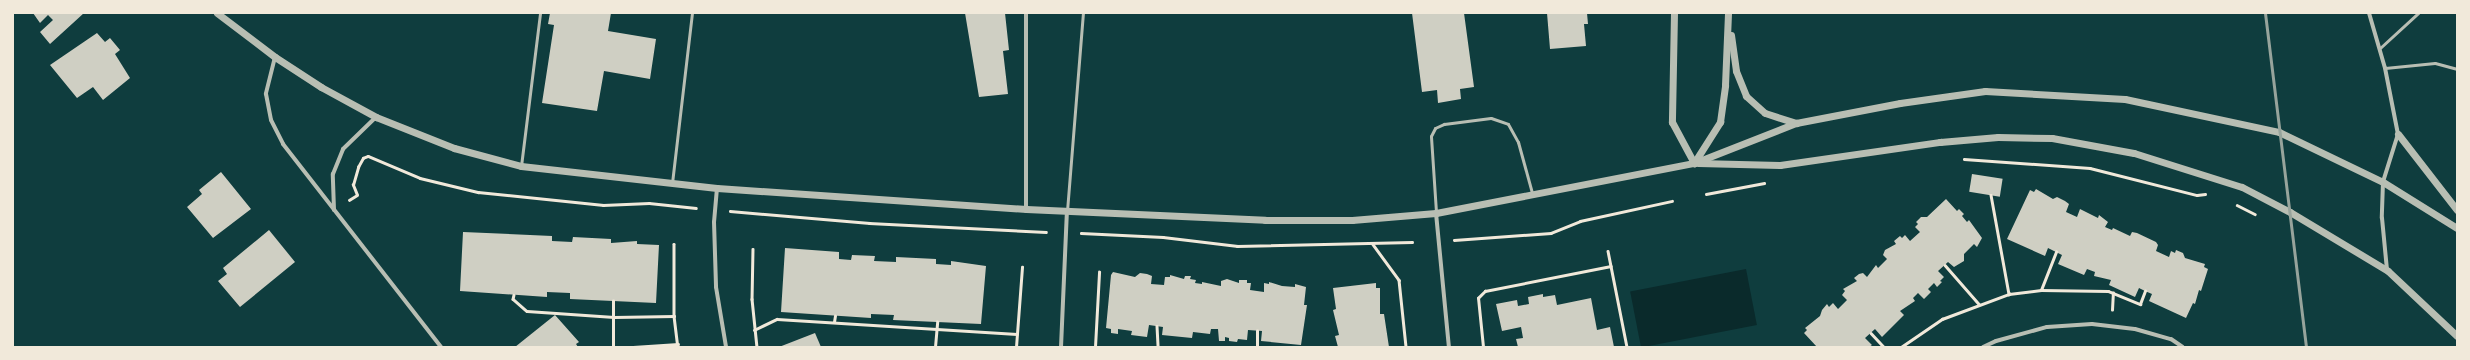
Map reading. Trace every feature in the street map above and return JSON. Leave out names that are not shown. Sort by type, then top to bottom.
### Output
[{"type":"street","points":[[217,13],[274,57],[321,87],[376,117],[454,148],[521,166],[717,188],[1026,209],[1265,220],[1352,220],[1436,213],[1694,163],[1796,123],[1900,103],[1985,91],[2125,99],[2280,132],[2383,182],[2457,228]]},
{"type":"street","points":[[1026,13],[1026,209]]},
{"type":"street","points":[[1674,13],[1672,122],[1694,163]]},
{"type":"street","points":[[2369,13],[2385,68],[2398,134],[2457,210]]},
{"type":"street","points":[[1694,163],[1720,122],[1725,85],[1728,16]]},
{"type":"street","points":[[1728,16],[1736,71],[1746,96],[1765,113],[1796,123]]},
{"type":"street","points":[[274,57],[266,94],[272,120],[283,144],[441,347]]},
{"type":"street","points":[[334,210],[333,174],[343,149],[376,117]]},
{"type":"street","points":[[2388,271],[2382,218],[2383,182],[2398,134]]},
{"type":"street","points":[[1694,163],[1780,165],[1940,142],[1998,137],[2052,138],[2134,153],[2242,187],[2290,212],[2388,271],[2457,336]]},
{"type":"street","points":[[717,188],[714,222],[716,287],[726,347]]},
{"type":"street","points":[[1061,347],[1067,210]]},
{"type":"street","points":[[1436,213],[1449,347]]},
{"type":"street","points":[[1983,347],[1996,341],[2046,327],[2092,324],[2135,329],[2171,339],[2182,347]]},
{"type":"lane","points":[[521,166],[540,13]]},
{"type":"lane","points":[[672,183],[692,13]]},
{"type":"lane","points":[[1067,210],[1083,13]]},
{"type":"lane","points":[[2380,48],[2418,13]]},
{"type":"lane","points":[[2385,68],[2435,63],[2457,69]]},
{"type":"lane","points":[[1436,213],[1431,160],[1431,136],[1435,128],[1444,124],[1491,118],[1508,124],[1518,142],[1533,195]]},
{"type":"path","points":[[348,200],[357,195],[353,185],[358,167],[363,158],[368,156],[427,180],[478,192],[603,205],[649,203],[696,208]]},
{"type":"path","points":[[1957,157],[2090,168],[2197,195],[2208,194]]},
{"type":"path","points":[[1706,194],[1772,181]]},
{"type":"path","points":[[1991,195],[2009,294]]},
{"type":"path","points":[[1452,240],[1551,232],[1580,220],[1672,201]]},
{"type":"path","points":[[2234,203],[2251,214],[2258,213]]},
{"type":"path","points":[[729,211],[869,223],[1046,232]]},
{"type":"path","points":[[1081,233],[1163,237],[1237,246],[1412,242]]},
{"type":"path","points":[[1372,243],[1399,280],[1406,347]]},
{"type":"path","points":[[633,347],[678,345],[674,316],[674,244]]},
{"type":"path","points":[[753,249],[754,330],[757,347]]},
{"type":"path","points":[[1608,251],[1627,347]]},
{"type":"path","points":[[2041,290],[2056,252]]},
{"type":"path","points":[[1945,265],[1979,304]]},
{"type":"path","points":[[1483,347],[1478,298],[1485,291],[1611,266]]},
{"type":"path","points":[[1016,347],[1022,267]]},
{"type":"path","points":[[1095,347],[1099,272]]},
{"type":"path","points":[[1901,347],[1942,319],[2009,294],[2041,290],[2108,291],[2140,304],[2145,291]]},
{"type":"path","points":[[514,295],[513,299],[527,312],[614,317],[674,316]]},
{"type":"path","points":[[613,301],[613,347]]},
{"type":"path","points":[[834,322],[835,316]]},
{"type":"path","points":[[754,330],[777,319],[1017,334]]},
{"type":"path","points":[[935,347],[937,322]]},
{"type":"path","points":[[1157,326],[1158,347]]},
{"type":"path","points":[[1257,331],[1257,347]]},
{"type":"path","points":[[1871,333],[1884,347]]},
{"type":"water","points":[[1746,269],[1757,325],[1641,347],[1630,292]]},
{"type":"building","points":[[33,13],[84,13],[50,44],[40,32],[53,20],[48,15],[40,23]]},
{"type":"building","points":[[550,13],[611,13],[608,31],[656,39],[650,79],[604,71],[597,111],[542,103],[554,25],[548,24]]},
{"type":"building","points":[[965,13],[1005,13],[1009,50],[1003,51],[1008,94],[979,97]]},
{"type":"building","points":[[1412,13],[1464,13],[1474,87],[1460,89],[1461,99],[1438,103],[1437,90],[1422,92]]},
{"type":"building","points":[[1547,13],[1587,13],[1588,24],[1584,24],[1586,46],[1550,49]]},
{"type":"building","points":[[97,33],[105,42],[110,38],[120,50],[115,54],[130,78],[103,100],[93,87],[77,98],[50,65]]},
{"type":"building","points":[[221,172],[251,209],[213,238],[187,207],[202,194],[199,190]]},
{"type":"building","points":[[1972,174],[2003,179],[2000,197],[1969,192]]},
{"type":"building","points":[[2036,189],[2053,199],[2057,197],[2065,201],[2069,204],[2066,212],[2077,217],[2080,209],[2098,218],[2099,215],[2108,222],[2105,227],[2112,230],[2113,228],[2130,236],[2132,232],[2137,233],[2156,242],[2158,245],[2156,251],[2169,257],[2171,251],[2175,253],[2176,250],[2183,253],[2185,258],[2205,264],[2204,267],[2208,269],[2201,291],[2199,290],[2195,304],[2193,303],[2186,318],[2149,301],[2152,294],[2139,288],[2135,297],[2109,285],[2111,280],[2094,276],[2095,272],[2087,269],[2084,275],[2058,264],[2062,255],[2048,248],[2045,256],[2007,239],[2030,190],[2034,192]]},
{"type":"building","points":[[1946,199],[1957,211],[1959,209],[1964,214],[1962,216],[1967,222],[1969,220],[1982,238],[1977,247],[1974,244],[1964,254],[1964,261],[1954,267],[1948,262],[1938,271],[1944,277],[1940,281],[1942,282],[1937,287],[1934,283],[1928,289],[1931,292],[1924,299],[1918,293],[1913,298],[1915,301],[1900,311],[1904,315],[1882,337],[1875,329],[1865,338],[1872,345],[1869,347],[1817,347],[1804,333],[1807,330],[1805,328],[1820,316],[1822,310],[1827,304],[1829,307],[1833,303],[1838,309],[1847,300],[1842,295],[1845,291],[1843,289],[1857,281],[1854,278],[1859,274],[1863,273],[1867,277],[1876,265],[1878,268],[1887,259],[1883,255],[1885,250],[1896,244],[1894,241],[1900,236],[1902,238],[1905,235],[1910,241],[1920,232],[1915,227],[1918,224],[1916,222],[1921,217],[1927,217]]},
{"type":"building","points":[[269,230],[295,262],[240,307],[218,281],[227,274],[223,268]]},
{"type":"building","points":[[463,232],[552,236],[552,241],[572,242],[573,237],[611,239],[611,243],[637,241],[637,244],[659,245],[656,303],[570,299],[570,293],[547,292],[547,297],[460,291]]},
{"type":"building","points":[[785,248],[839,252],[839,259],[851,260],[852,255],[875,256],[874,261],[896,262],[896,257],[936,259],[936,264],[951,265],[951,261],[986,266],[981,324],[893,320],[894,315],[871,314],[871,318],[781,312]]},
{"type":"building","points":[[1113,272],[1135,277],[1140,273],[1147,274],[1152,276],[1151,284],[1164,285],[1165,277],[1170,277],[1170,275],[1184,279],[1185,276],[1191,276],[1190,279],[1196,280],[1195,283],[1202,284],[1202,282],[1221,286],[1221,281],[1227,279],[1239,283],[1239,280],[1247,280],[1247,283],[1251,283],[1250,290],[1264,292],[1264,283],[1269,284],[1269,282],[1282,286],[1295,287],[1295,284],[1306,287],[1304,305],[1307,305],[1301,345],[1261,341],[1262,331],[1248,330],[1247,340],[1238,339],[1237,342],[1229,341],[1229,338],[1225,337],[1225,341],[1219,341],[1218,329],[1211,329],[1210,334],[1193,332],[1192,338],[1162,335],[1163,327],[1149,325],[1147,337],[1131,335],[1132,331],[1118,329],[1118,334],[1111,333],[1111,329],[1106,328],[1111,275]]},
{"type":"building","points":[[1376,283],[1376,288],[1380,288],[1380,314],[1384,314],[1389,347],[1338,347],[1335,336],[1339,335],[1333,310],[1336,309],[1333,288]]},
{"type":"building","points":[[1543,294],[1543,297],[1555,295],[1557,305],[1591,298],[1597,330],[1610,327],[1614,347],[1518,347],[1516,339],[1523,338],[1521,327],[1502,331],[1496,304],[1517,300],[1518,306],[1529,304],[1528,297]]},
{"type":"building","points":[[555,315],[579,342],[576,344],[578,347],[515,347]]},
{"type":"building","points":[[815,333],[821,347],[779,347]]},
{"type":"railway","points":[[2265,13],[2306,347]]}]
